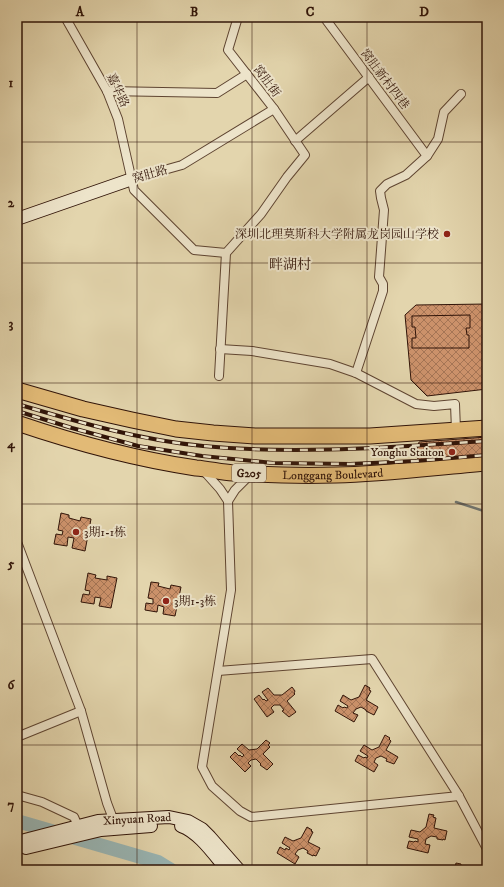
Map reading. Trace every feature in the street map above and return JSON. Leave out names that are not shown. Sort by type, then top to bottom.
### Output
[{"type":"highway","points":[[17,390],[83,409],[132,420],[176,429],[213,433],[256,436],[370,436],[487,428]]},
{"type":"highway","name":"Longgang Boulevard","points":[[18,427],[165,463],[232,472],[337,475],[487,463]]},
{"type":"street","name":"嘉华路","points":[[65,17],[107,91],[118,119],[134,190],[194,250],[226,253]]},
{"type":"street","name":"窝肚街","points":[[226,253],[261,214],[287,177],[305,155],[274,109],[228,50],[238,17]]},
{"type":"street","name":"窝肚新村四巷","points":[[324,17],[427,156]]},
{"type":"street","points":[[107,91],[217,93],[247,74]]},
{"type":"street","points":[[295,141],[369,78]]},
{"type":"street","points":[[356,373],[383,291],[383,284],[379,277],[384,210],[380,191],[388,184],[406,175],[427,156],[438,139],[444,112],[461,94]]},
{"type":"street","name":"窝肚路","points":[[17,219],[132,179],[182,165],[274,109]]},
{"type":"street","points":[[219,376],[226,253]]},
{"type":"street","points":[[220,349],[252,351],[330,364],[356,373],[416,404],[434,406],[455,404],[456,430]]},
{"type":"street","points":[[201,468],[220,489],[228,501],[231,590],[202,767],[212,786],[240,811],[251,817],[459,796]]},
{"type":"street","points":[[228,501],[235,490],[252,473]]},
{"type":"street","points":[[17,542],[81,712],[107,802],[115,824]]},
{"type":"street","points":[[218,671],[372,659],[459,796],[487,849]]},
{"type":"street","points":[[17,737],[81,712]]},
{"type":"street","points":[[17,795],[42,802],[74,817],[78,826]]},
{"type":"street","name":"Xinyuan Road","points":[[23,849],[101,830],[115,824],[169,817],[188,821],[196,825],[205,832],[239,870]]},
{"type":"street","name":"Xinyuan Road","points":[[17,842],[98,821],[115,824],[168,824],[184,827],[191,831],[227,870]]},
{"type":"building","points":[[487,304],[487,389],[427,396],[411,380],[405,315],[416,305]]},
{"type":"building","points":[[470,315],[470,328],[466,328],[467,335],[469,335],[469,348],[412,348],[412,338],[416,338],[415,327],[412,327],[412,316]]},
{"type":"building","name":"Yonghu Staiton","points":[[487,437],[487,459],[420,464],[416,454],[419,442]]},
{"type":"building","name":"3期1-1栋","points":[[61,513],[69,515],[69,518],[80,521],[81,517],[91,519],[85,551],[72,548],[74,538],[68,537],[67,546],[54,544],[56,534],[62,535],[63,531],[58,530]]},
{"type":"building","points":[[88,573],[96,575],[95,578],[107,580],[107,576],[117,578],[111,608],[99,606],[101,598],[95,597],[94,604],[81,602],[83,594],[89,595],[90,591],[85,590]]},
{"type":"building","name":"3期1-3栋","points":[[151,582],[159,583],[158,586],[170,589],[171,585],[181,587],[175,616],[163,614],[164,607],[158,605],[157,612],[145,610],[146,603],[153,604],[153,599],[148,598]]},
{"type":"building","points":[[365,685],[370,688],[369,690],[371,691],[366,700],[378,707],[374,715],[361,707],[356,709],[353,713],[358,715],[354,722],[335,711],[338,705],[343,708],[347,708],[348,706],[340,701],[343,695],[351,700],[359,697]]},
{"type":"building","points":[[292,687],[295,694],[287,701],[296,712],[289,717],[282,711],[284,710],[280,705],[274,705],[271,708],[274,712],[267,717],[254,699],[259,695],[263,700],[268,700],[262,692],[268,688],[274,695],[282,695]]},
{"type":"building","points":[[385,735],[390,738],[389,739],[391,741],[386,750],[398,757],[394,764],[386,761],[387,759],[381,756],[376,758],[374,762],[378,765],[374,772],[355,761],[358,755],[367,758],[368,756],[360,751],[364,745],[372,750],[379,747]]},
{"type":"building","points":[[266,740],[270,743],[268,745],[270,747],[263,754],[273,764],[267,770],[260,765],[261,764],[256,759],[251,760],[248,763],[251,766],[245,772],[230,757],[235,752],[242,757],[244,755],[237,749],[242,744],[249,750],[257,749]]},
{"type":"building","points":[[429,814],[434,815],[433,817],[436,818],[434,828],[447,831],[445,840],[437,839],[437,837],[431,836],[426,839],[425,844],[430,845],[428,853],[407,848],[409,841],[418,842],[418,839],[409,837],[411,830],[420,832],[426,827]]},
{"type":"building","points":[[307,827],[313,832],[308,842],[320,848],[316,856],[307,853],[308,851],[303,848],[298,850],[295,854],[299,857],[295,864],[277,853],[280,847],[285,850],[286,848],[289,850],[290,848],[282,843],[285,837],[293,841],[301,838]]},
{"type":"building","points":[[456,863],[463,866],[462,870],[454,870]]},
{"type":"waterway","points":[[456,502],[487,512]]},
{"type":"waterway","points":[[17,821],[158,862],[171,870]]},
{"type":"railway","points":[[17,404],[86,424],[132,435],[179,443],[239,449],[310,450],[380,448],[487,441]]},
{"type":"railway","points":[[17,411],[138,446],[202,456],[273,463],[350,464],[416,461],[487,455]]},
{"type":"place","name":"深圳北理莫斯科大学附属龙岗园山学校","points":[[447,234]]},
{"type":"place","name":"Yonghu Staiton","points":[[452,452]]},
{"type":"place","name":"3期1-1栋","points":[[76,532]]},
{"type":"place","name":"3期1-3栋","points":[[166,601]]},
{"type":"district","name":"畔湖村","points":[[290,264]]}]
